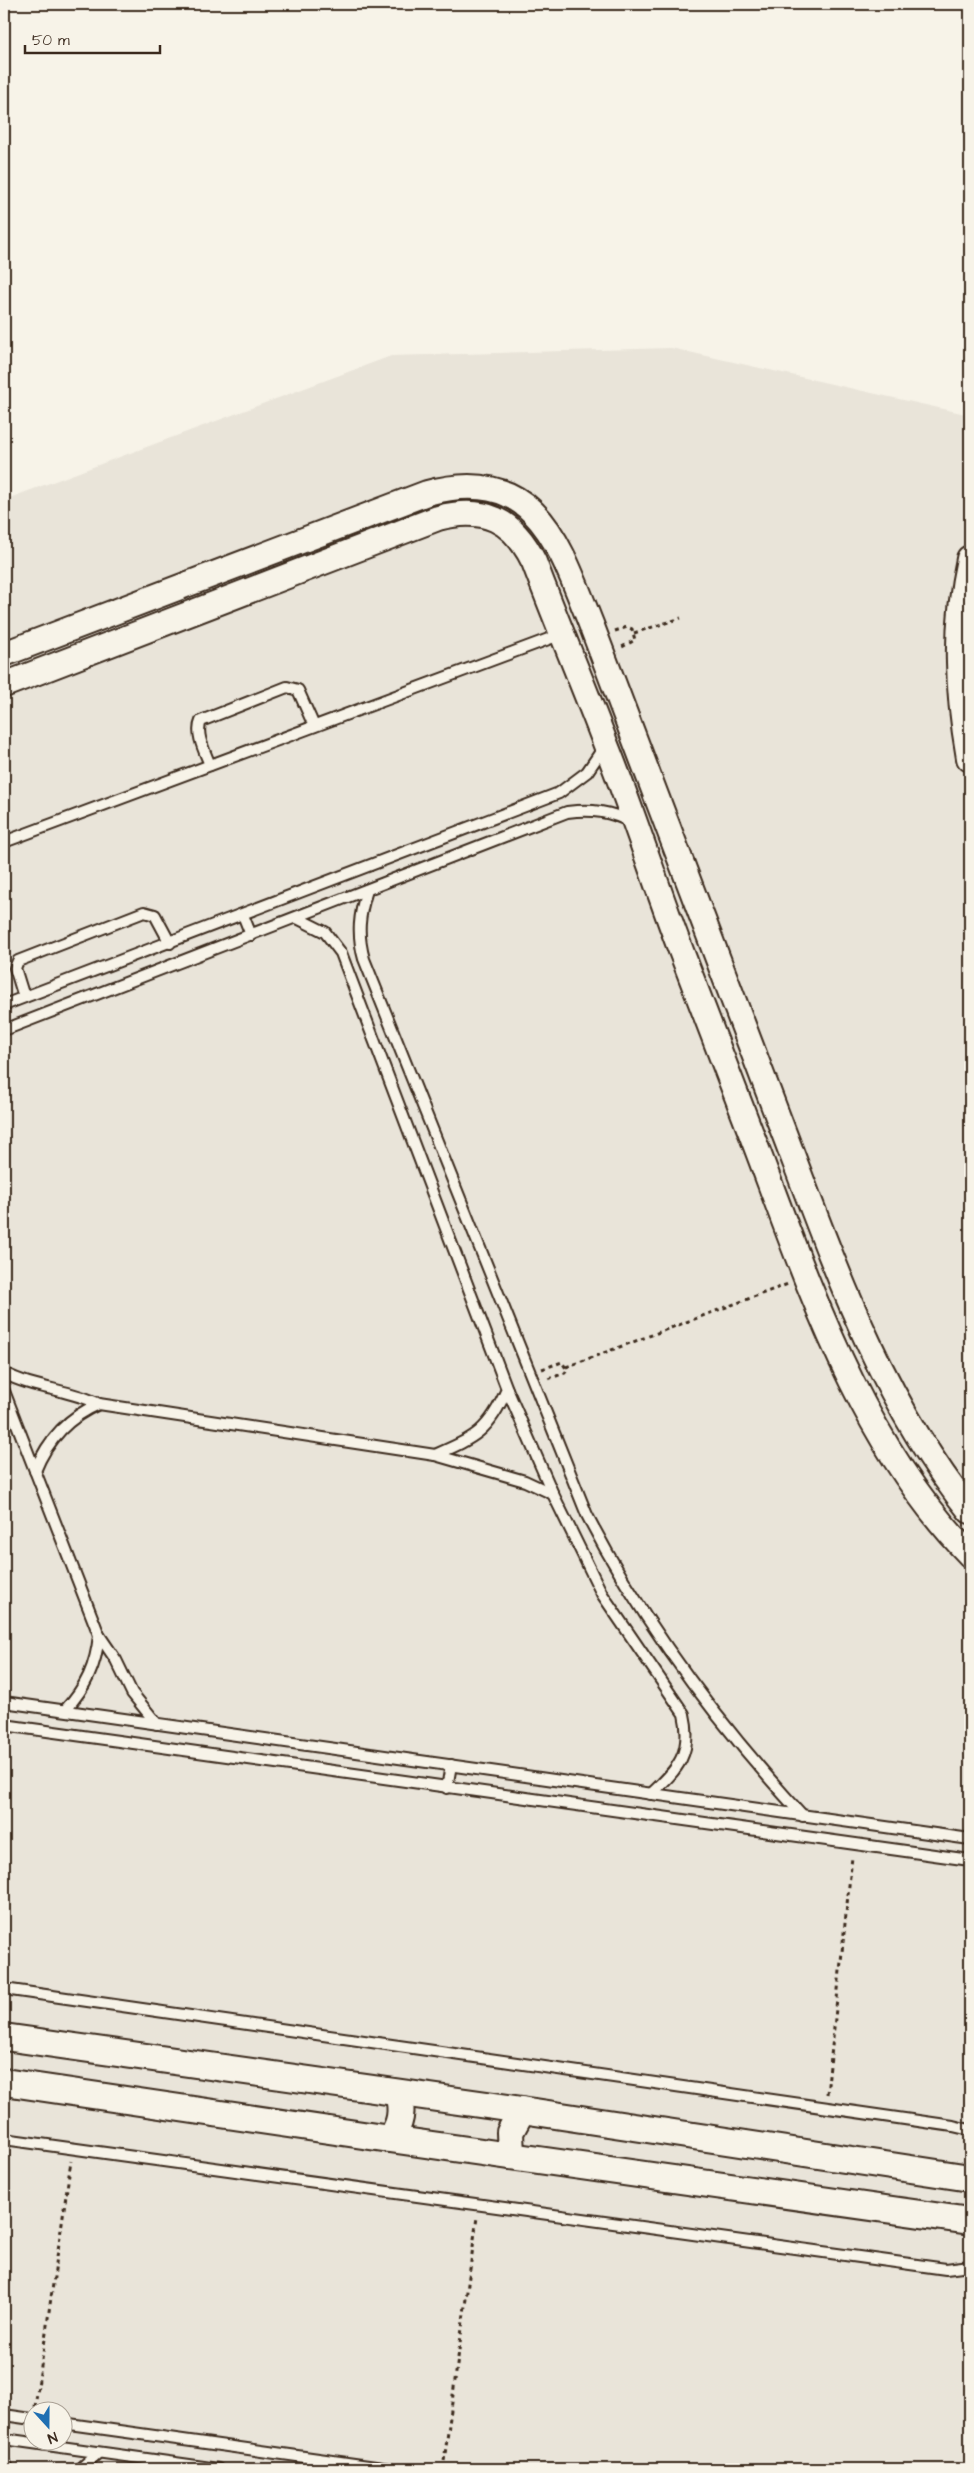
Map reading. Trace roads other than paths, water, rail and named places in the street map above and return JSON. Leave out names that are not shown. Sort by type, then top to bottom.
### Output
[{"type":"main road","points":[[970,559],[964,585],[958,647],[961,710],[970,758]]},
{"type":"main road","points":[[4,2037],[522,2110],[970,2178]]},
{"type":"main road","points":[[4,2082],[970,2221]]},
{"type":"main road","points":[[390,2139],[397,2129],[401,2117],[401,2104],[398,2093]]},
{"type":"main road","points":[[511,2156],[510,2132],[522,2110]]},
{"type":"street","points":[[4,654],[426,493],[450,486],[475,486],[499,491],[521,502],[540,518],[555,538],[591,624],[839,1276],[875,1358],[922,1445],[970,1511]]},
{"type":"street","points":[[4,685],[457,513],[477,513],[496,519],[512,529],[525,544],[606,744],[682,955],[807,1277],[847,1372],[877,1429],[926,1502],[970,1555]]},
{"type":"street","points":[[562,634],[591,624]]},
{"type":"street","points":[[682,955],[711,943]]},
{"type":"lane","points":[[4,842],[562,634]]},
{"type":"lane","points":[[210,765],[198,728],[201,721],[287,687],[298,690],[314,726]]},
{"type":"lane","points":[[4,1005],[559,793],[586,772],[606,744]]},
{"type":"lane","points":[[4,1030],[567,812],[585,810],[603,812],[621,816],[636,825]]},
{"type":"lane","points":[[367,890],[360,913],[359,928],[364,959],[587,1515],[623,1582],[678,1661],[763,1771],[803,1816]]},
{"type":"lane","points":[[24,998],[15,968],[18,961],[144,912],[155,915],[170,943]]},
{"type":"lane","points":[[243,915],[251,935]]},
{"type":"lane","points":[[297,918],[325,932],[341,953],[507,1389],[553,1494],[602,1594],[684,1714],[688,1731],[686,1748],[680,1763],[651,1794]]},
{"type":"lane","points":[[4,1373],[28,1383],[84,1397],[99,1404],[435,1455],[509,1476],[553,1494]]},
{"type":"lane","points":[[435,1455],[476,1435],[490,1422],[507,1389]]},
{"type":"lane","points":[[4,1390],[98,1634],[116,1660],[132,1693],[157,1724]]},
{"type":"lane","points":[[35,1471],[40,1457],[58,1431],[82,1411],[99,1404]]},
{"type":"lane","points":[[65,1710],[87,1682],[94,1667],[98,1634]]},
{"type":"lane","points":[[4,1702],[970,1839]]},
{"type":"lane","points":[[4,1725],[970,1860]]},
{"type":"lane","points":[[447,1788],[451,1765]]},
{"type":"lane","points":[[4,1989],[826,2107],[970,2130]]},
{"type":"lane","points":[[4,2139],[946,2269],[970,2266]]},
{"type":"lane","points":[[4,2415],[22,2418]]},
{"type":"lane","points":[[72,2424],[390,2469]]},
{"type":"lane","points":[[4,2439],[218,2469]]},
{"type":"lane","points":[[80,2469],[98,2453]]},
{"type":"lane","points":[[309,2469],[311,2458]]},
{"type":"lane","points":[[4,2464],[9,2469]]}]
